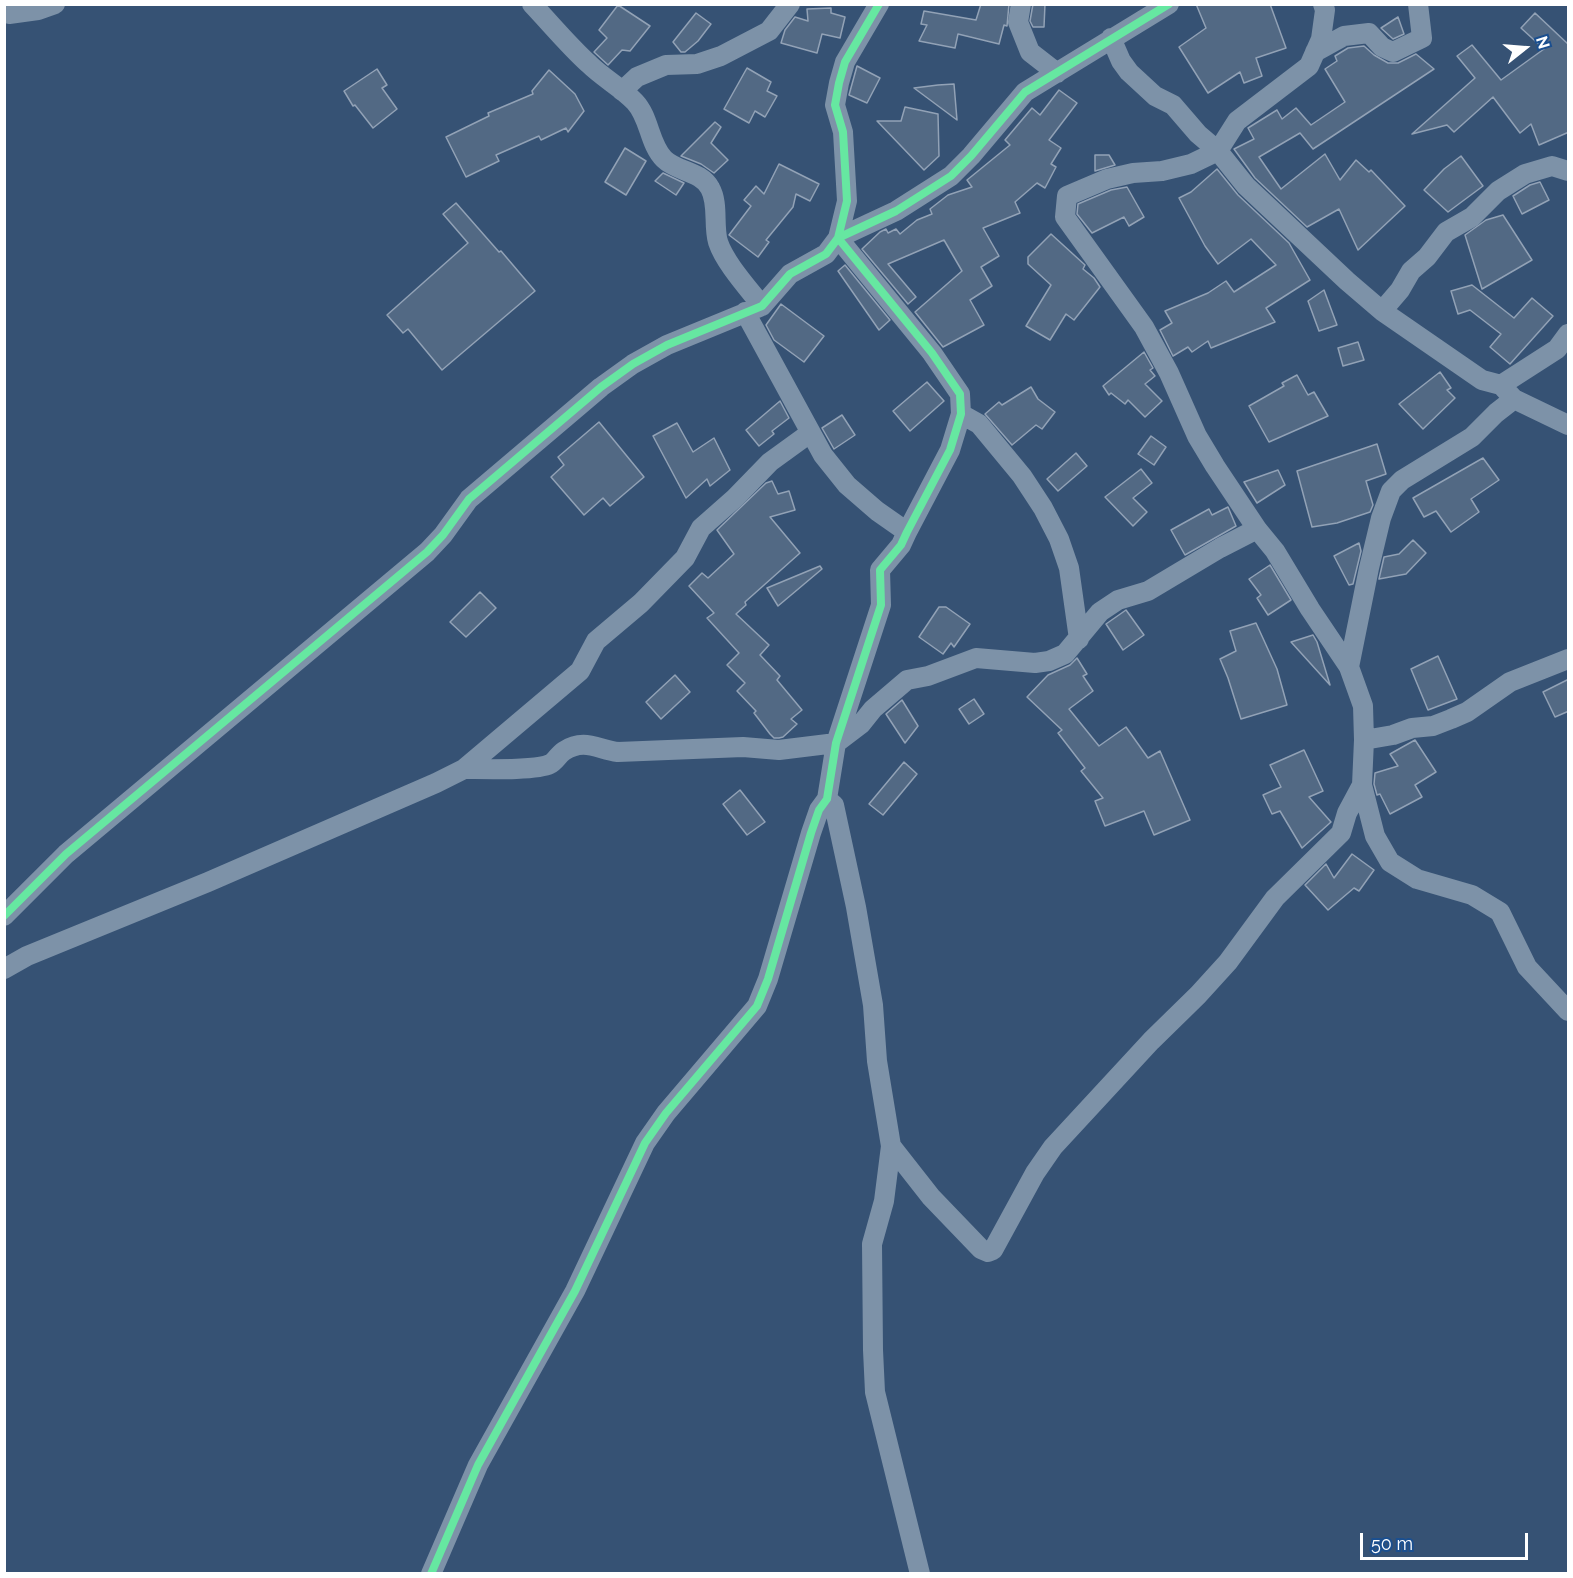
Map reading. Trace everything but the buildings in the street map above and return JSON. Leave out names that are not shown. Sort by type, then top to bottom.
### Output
[{"type":"street","points":[[4,11],[9,14],[38,10],[55,4]]},
{"type":"street","points":[[532,4],[589,65],[636,104],[648,124],[655,145],[665,159],[697,175],[710,187],[715,208],[714,226],[719,245],[736,272],[810,434],[823,455],[847,485],[877,511],[907,532]]},
{"type":"street","points":[[622,91],[637,77],[666,65],[697,64],[721,56],[769,31],[790,4]]},
{"type":"street","points":[[4,916],[66,854],[426,552],[443,535],[469,499],[601,387],[633,364],[667,345],[753,309],[790,274],[826,254],[838,238],[847,201],[843,132],[835,105],[839,83],[845,62],[879,4]]},
{"type":"street","points":[[1022,4],[1018,22],[1030,52],[1057,73]]},
{"type":"street","points":[[838,238],[896,211],[951,176],[1025,92],[1169,4]]},
{"type":"street","points":[[1323,4],[1325,10],[1321,39],[1309,66],[1237,121],[1218,151],[1191,164],[1107,179],[1067,196],[1065,217],[1144,327],[1169,373],[1197,436],[1257,529],[1275,551],[1349,667],[1363,706],[1362,784],[1375,836],[1390,862],[1417,879],[1472,895],[1500,912],[1527,967],[1569,1011]]},
{"type":"street","points":[[1315,52],[1344,36],[1369,33],[1382,47],[1393,52],[1422,38],[1418,4]]},
{"type":"street","points":[[1112,38],[1121,60],[1130,72],[1155,96],[1173,105],[1198,134],[1218,151],[1246,186],[1382,311],[1482,380],[1569,425]]},
{"type":"street","points":[[1382,311],[1400,290],[1411,271],[1427,257],[1446,232],[1472,217],[1498,191],[1525,174],[1552,166],[1569,171]]},
{"type":"street","points":[[431,1574],[478,1464],[575,1291],[645,1143],[666,1113],[757,1006],[768,979],[811,833],[819,810],[827,799],[836,743],[881,605],[880,570],[901,545],[950,450],[961,414],[960,394],[932,352],[838,238]]},
{"type":"street","points":[[1349,667],[1369,568],[1381,518],[1391,491],[1402,480],[1472,437],[1496,413],[1508,392],[1557,349],[1569,334]]},
{"type":"street","points":[[961,414],[979,424],[1022,476],[1043,508],[1059,539],[1069,568],[1079,639]]},
{"type":"street","points":[[4,969],[27,956],[208,882],[464,769],[580,670],[596,641],[641,603],[685,558],[701,528],[735,498],[770,462],[810,434]]},
{"type":"street","points":[[464,769],[527,768],[549,764],[564,751],[578,745],[592,744],[605,750],[618,752],[743,747],[779,750],[836,743],[861,724],[873,709],[907,680],[928,676],[976,658],[1035,663],[1049,661],[1065,654],[1100,612],[1118,600],[1148,591],[1257,529]]},
{"type":"street","points":[[1364,740],[1393,735],[1412,728],[1432,726],[1451,719],[1467,712],[1510,682],[1569,659]]},
{"type":"street","points":[[891,1146],[931,1197],[981,1249],[988,1252],[993,1250],[1035,1173],[1053,1147],[1228,962],[1275,898],[1341,833],[1347,813],[1362,784]]},
{"type":"street","points":[[827,799],[834,805],[856,907],[873,1005],[877,1061],[891,1146],[884,1201],[872,1244],[875,1392],[920,1574]]},
{"type":"cycle path","points":[[431,1574],[478,1465],[575,1291],[645,1143],[666,1113],[757,1006],[768,979],[811,833],[819,810],[827,799],[836,743],[881,605],[880,570],[901,545],[950,450],[961,414],[960,394],[932,353],[838,238],[847,201],[843,132],[835,105],[845,62],[879,4]]},
{"type":"cycle path","points":[[4,916],[66,854],[427,552],[443,535],[469,499],[601,387],[633,364],[667,345],[762,306],[790,274],[826,254],[838,238],[896,211],[951,176],[1025,92],[1169,4]]}]
